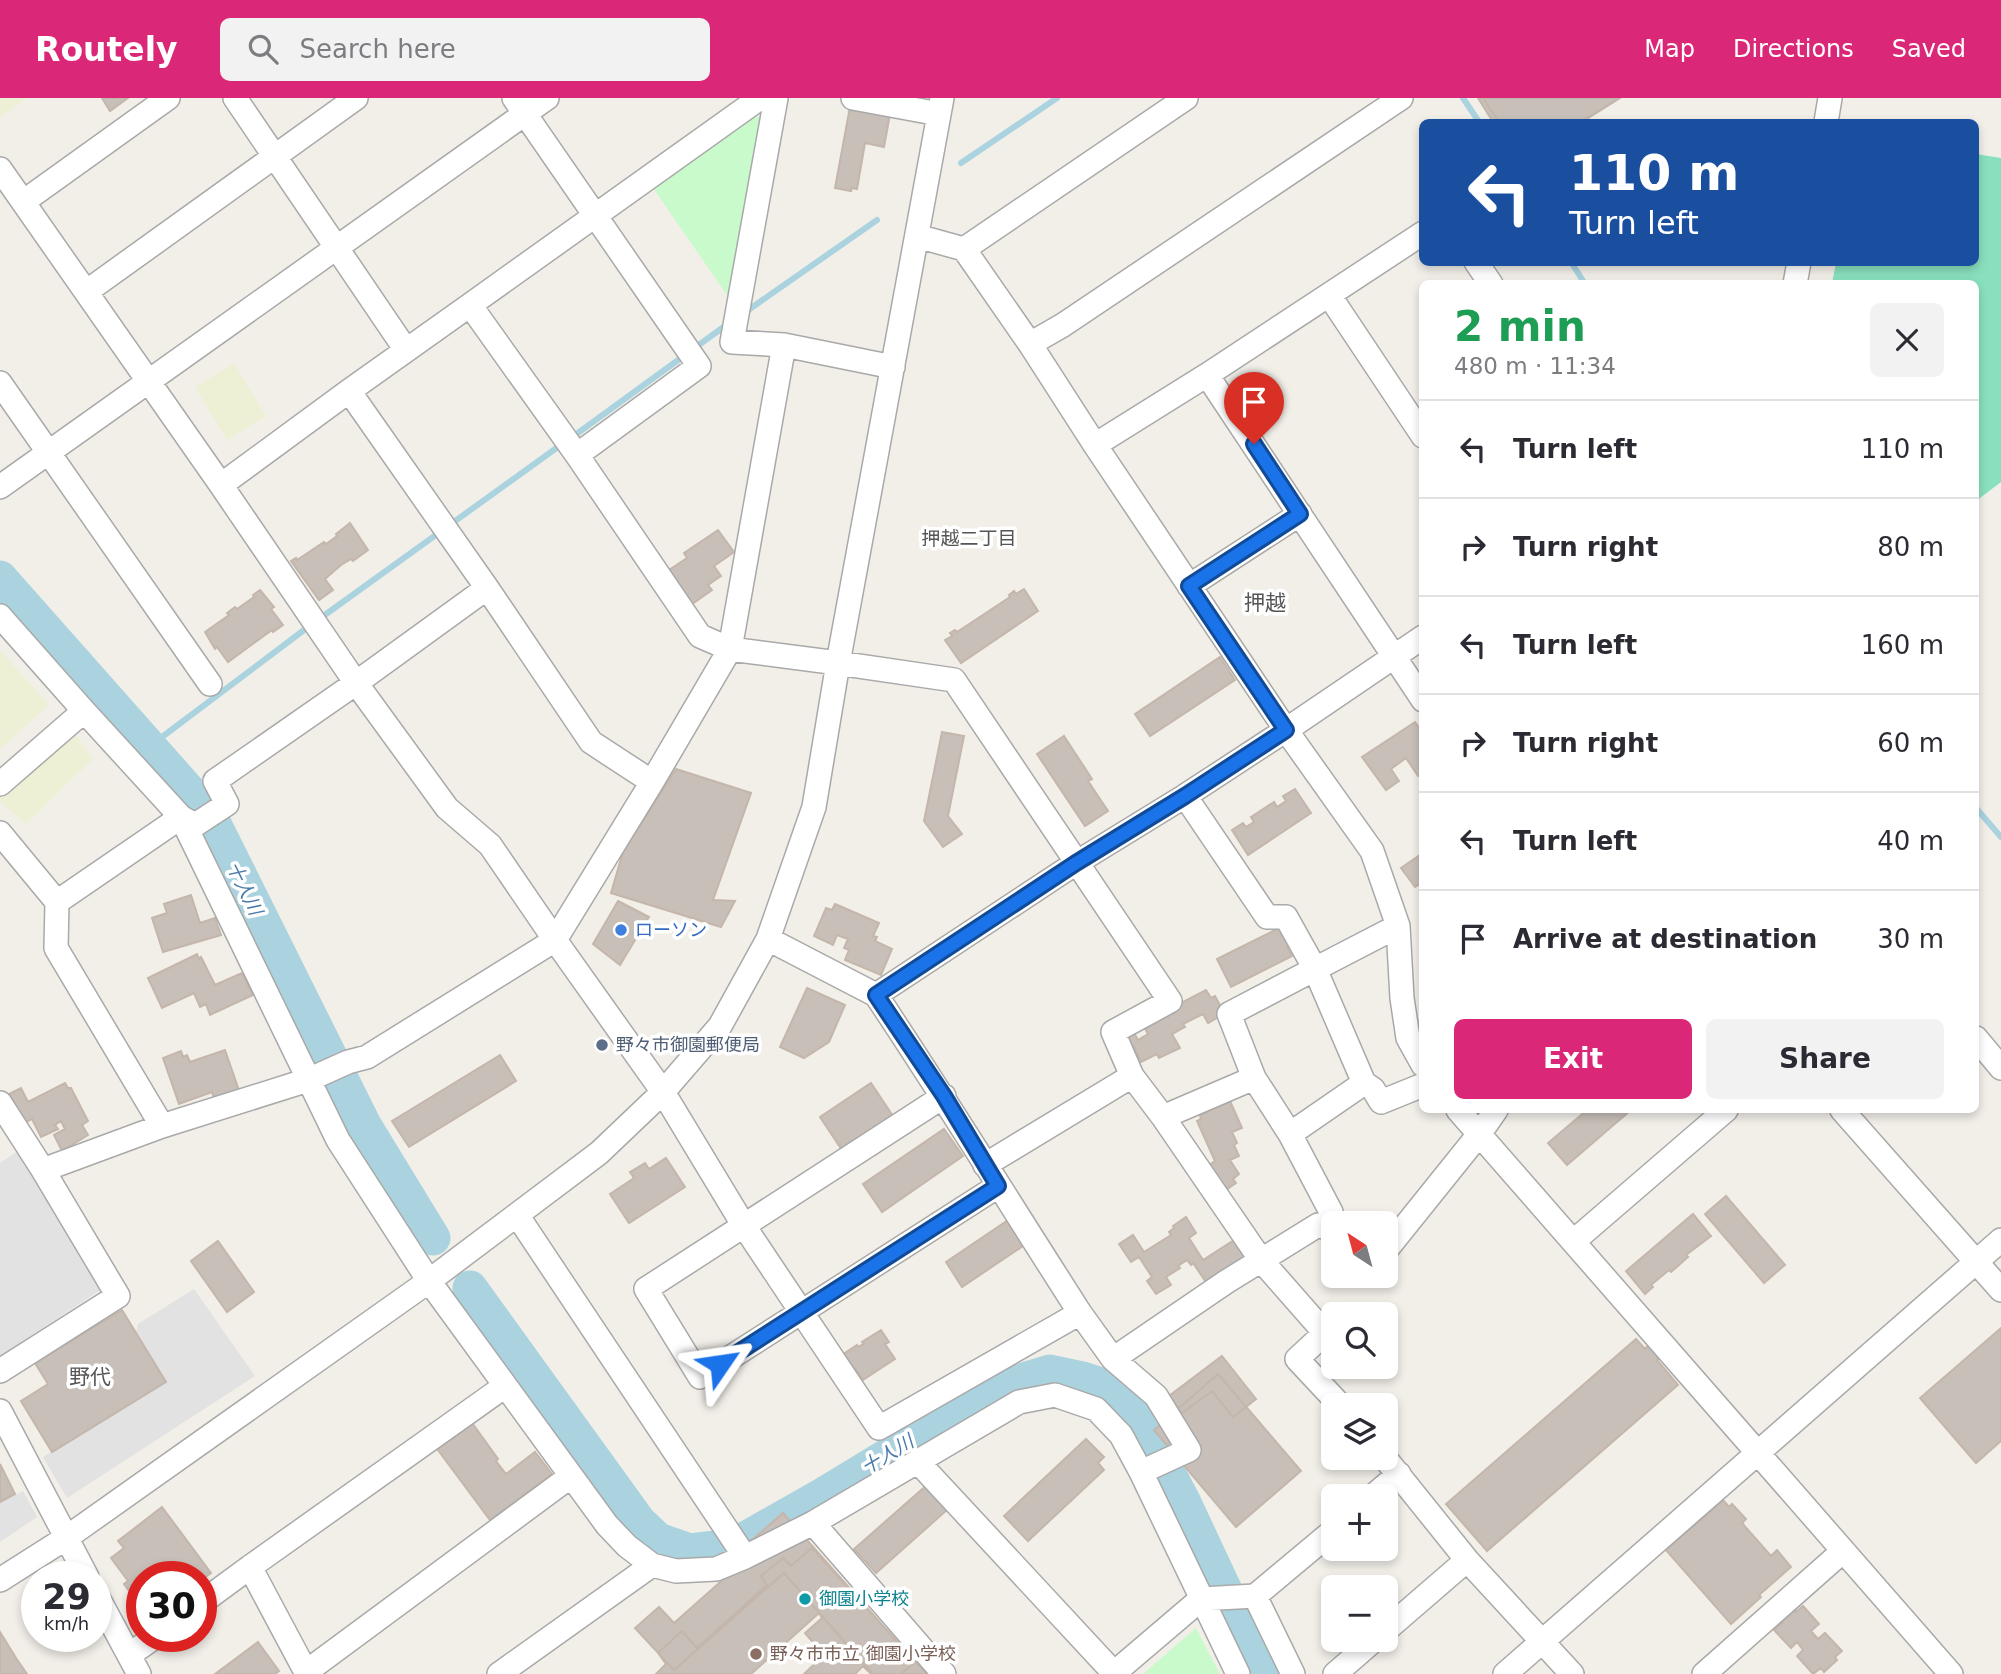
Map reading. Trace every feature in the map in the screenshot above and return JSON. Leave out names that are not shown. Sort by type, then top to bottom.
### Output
[{"type":"street","points":[[23,202],[168,98]]},
{"type":"street","points":[[235,98],[406,350]]},
{"type":"street","points":[[86,292],[356,98]]},
{"type":"street","points":[[0,487],[335,248],[519,106],[547,98]]},
{"type":"street","points":[[221,485],[760,98]]},
{"type":"street","points":[[570,445],[734,328],[776,98]]},
{"type":"street","points":[[0,1580],[66,1538],[429,1281],[599,1153],[663,1092],[720,1026],[768,939],[814,807],[941,106],[853,98]]},
{"type":"street","points":[[964,249],[1186,98]]},
{"type":"street","points":[[1030,344],[1063,325],[1401,98]]},
{"type":"street","points":[[1826,119],[1830,98]]},
{"type":"street","points":[[519,106],[693,357]]},
{"type":"street","points":[[0,169],[356,683],[447,808],[490,845],[663,1092],[744,1226],[879,1428],[1080,1313]]},
{"type":"street","points":[[917,236],[964,249],[1286,730],[1372,851],[1398,926],[1402,998],[1408,1038],[1419,1058]]},
{"type":"street","points":[[1095,445],[1419,236]]},
{"type":"street","points":[[1329,295],[1419,430]]},
{"type":"street","points":[[470,305],[570,445],[700,636],[730,649],[954,680],[1170,1001],[1113,1032],[1132,1076],[1261,1260],[1325,1334],[1297,1359],[1329,1393]]},
{"type":"street","points":[[734,328],[784,345],[893,367]]},
{"type":"street","points":[[43,1170],[162,1126],[367,1057],[555,940],[730,649],[784,345]]},
{"type":"street","points":[[1207,375],[1419,694]]},
{"type":"street","points":[[0,383],[210,684]]},
{"type":"street","points":[[349,391],[591,742],[652,782]]},
{"type":"street","points":[[1189,586],[1300,514]]},
{"type":"street","points":[[57,902],[188,821],[227,804],[215,781],[487,588]]},
{"type":"street","points":[[0,615],[83,711],[188,821],[313,1077],[338,1139],[429,1281],[607,1525],[627,1546],[652,1564],[676,1571],[716,1569],[742,1553],[813,1523],[1019,1402],[1055,1395],[1096,1409],[1122,1435],[1145,1470],[1238,1674]]},
{"type":"street","points":[[876,995],[1076,863],[1286,730],[1419,640]]},
{"type":"street","points":[[0,784],[83,711]]},
{"type":"street","points":[[1185,796],[1267,917],[1286,917],[1315,969],[1364,1083],[1373,1089],[1381,1102],[1419,1087]]},
{"type":"street","points":[[0,834],[57,902],[56,948],[162,1126]]},
{"type":"street","points":[[1330,1211],[1290,1134],[1254,1078],[1229,1013],[1398,926]]},
{"type":"street","points":[[768,939],[876,995],[944,1096],[1080,1313],[1113,1359],[1156,1396],[1189,1450],[1145,1470]]},
{"type":"street","points":[[1979,1042],[2001,1068]]},
{"type":"street","points":[[985,1165],[1132,1076]]},
{"type":"street","points":[[1163,1117],[1254,1078]]},
{"type":"street","points":[[1290,1134],[1364,1083]]},
{"type":"street","points":[[944,1096],[646,1289],[700,1377],[998,1186]]},
{"type":"street","points":[[0,1103],[118,1296],[0,1371]]},
{"type":"street","points":[[1461,1113],[1951,1674]]},
{"type":"street","points":[[1398,1235],[1494,1113]]},
{"type":"street","points":[[1574,1241],[1723,1113]]},
{"type":"street","points":[[1845,1113],[2001,1290]]},
{"type":"street","points":[[517,1215],[742,1553]]},
{"type":"street","points":[[1113,1359],[1226,1282],[1321,1226]]},
{"type":"street","points":[[1505,1674],[2001,1240]]},
{"type":"street","points":[[217,1591],[505,1386]]},
{"type":"street","points":[[0,1411],[78,1561]]},
{"type":"street","points":[[918,1462],[1114,1673],[1206,1599],[1250,1596],[1321,1540]]},
{"type":"street","points":[[1395,1470],[1468,1560],[1572,1674]]},
{"type":"street","points":[[250,1567],[307,1673],[571,1476]]},
{"type":"street","points":[[813,1523],[944,1674]]},
{"type":"street","points":[[1704,1674],[1843,1551]]},
{"type":"street","points":[[1398,1620],[1468,1560]]},
{"type":"street","points":[[499,1674],[652,1564]]},
{"type":"street","points":[[1250,1596],[1293,1674]]},
{"type":"street","points":[[112,1624],[134,1665]]},
{"type":"street","points":[[1335,1674],[1360,1652]]},
{"type":"green space","points":[[0,98],[28,98],[0,117]]},
{"type":"green space","points":[[753,114],[761,118],[729,298],[651,185]]},
{"type":"green space","points":[[1979,154],[2001,158],[2001,482],[1979,499],[1979,280],[1833,280],[1835,266],[1979,266]]},
{"type":"green space","points":[[234,363],[266,416],[227,440],[195,387]]},
{"type":"green space","points":[[0,650],[49,705],[0,749]]},
{"type":"green space","points":[[66,721],[93,759],[26,824],[0,802],[0,777]]},
{"type":"green space","points":[[1196,1628],[1220,1674],[1143,1674]]},
{"type":"shaded area","points":[[18,1151],[102,1289],[0,1356],[0,1163]]},
{"type":"shaded area","points":[[194,1289],[255,1376],[67,1498],[43,1457],[166,1382],[136,1332],[138,1324]]},
{"type":"shaded area","points":[[23,1491],[37,1517],[0,1542],[0,1503]]},
{"type":"building","points":[[102,98],[128,98],[110,111]]},
{"type":"building","points":[[1478,98],[1619,98],[1586,119],[1491,119]]},
{"type":"building","points":[[1483,98],[1620,98],[1587,119],[1497,119]]},
{"type":"building","points":[[850,107],[890,114],[884,147],[865,143],[857,189],[852,188],[851,191],[835,188]]},
{"type":"building","points":[[350,523],[368,550],[353,561],[351,559],[341,565],[325,579],[333,590],[319,600],[291,561],[296,558],[297,560],[324,542],[326,544]]},
{"type":"building","points":[[718,530],[734,552],[714,566],[721,576],[708,585],[712,590],[692,604],[669,570],[687,558],[684,553]]},
{"type":"building","points":[[1024,589],[1038,611],[961,663],[945,640],[952,636],[950,633],[955,630],[957,632],[1010,597],[1014,591],[1016,594]]},
{"type":"building","points":[[260,590],[274,607],[271,609],[283,625],[228,662],[217,647],[215,649],[205,632]]},
{"type":"building","points":[[1220,657],[1235,680],[1150,736],[1135,714]]},
{"type":"building","points":[[1415,722],[1419,728],[1418,776],[1406,758],[1391,769],[1399,781],[1386,790],[1362,757]]},
{"type":"building","points":[[942,732],[964,736],[948,816],[962,834],[943,847],[924,821]]},
{"type":"building","points":[[1064,736],[1092,779],[1088,781],[1108,811],[1085,826],[1037,754]]},
{"type":"building","points":[[676,769],[751,793],[713,900],[735,901],[721,927],[611,893],[623,852]]},
{"type":"building","points":[[1295,789],[1311,813],[1248,855],[1232,830],[1243,823],[1246,827],[1254,822],[1251,817],[1274,802],[1277,807],[1286,801],[1283,796]]},
{"type":"building","points":[[1419,856],[1419,884],[1415,887],[1401,868]]},
{"type":"building","points":[[191,895],[200,923],[215,918],[221,935],[163,952],[152,918],[167,913],[164,904]]},
{"type":"building","name":"ローソン","points":[[618,901],[649,917],[620,965],[593,944]]},
{"type":"building","points":[[835,904],[879,923],[873,936],[877,937],[875,941],[892,949],[881,975],[845,960],[849,950],[844,948],[848,939],[837,935],[833,945],[814,936],[826,908],[832,910]]},
{"type":"building","points":[[1281,927],[1292,956],[1231,987],[1217,959]]},
{"type":"building","points":[[197,954],[215,985],[242,973],[253,995],[210,1015],[206,1004],[200,1007],[194,993],[162,1008],[148,978]]},
{"type":"building","points":[[807,988],[845,1005],[829,1042],[804,1058],[780,1047]]},
{"type":"building","points":[[1206,990],[1211,998],[1215,996],[1223,1011],[1208,1023],[1203,1014],[1183,1024],[1185,1027],[1172,1034],[1180,1048],[1159,1058],[1157,1054],[1141,1062],[1134,1047],[1129,1050],[1122,1037],[1133,1031],[1138,1040],[1148,1034],[1142,1023]]},
{"type":"building","points":[[225,1050],[242,1099],[217,1107],[212,1092],[179,1104],[163,1058],[181,1051],[183,1057],[187,1055],[190,1062]]},
{"type":"building","points":[[500,1055],[516,1081],[409,1147],[392,1121]]},
{"type":"building","points":[[500,1055],[516,1081],[409,1147],[392,1121]]},
{"type":"building","points":[[65,1083],[71,1088],[88,1121],[82,1125],[88,1135],[62,1151],[54,1135],[65,1129],[61,1121],[55,1125],[58,1129],[41,1137],[32,1119],[20,1125],[5,1096],[21,1088],[28,1102]]},
{"type":"building","points":[[871,1083],[893,1116],[842,1150],[820,1117]]},
{"type":"building","points":[[1230,1101],[1242,1128],[1232,1132],[1239,1156],[1230,1160],[1239,1174],[1233,1179],[1236,1183],[1226,1190],[1208,1166],[1215,1161],[1197,1121],[1201,1119],[1200,1115]]},
{"type":"building","points":[[1583,1113],[1628,1113],[1567,1165],[1548,1143]]},
{"type":"building","points":[[944,1129],[963,1156],[882,1212],[863,1184]]},
{"type":"building","points":[[666,1158],[685,1187],[629,1223],[610,1194],[634,1178],[630,1172],[645,1163],[649,1169]]},
{"type":"building","points":[[1726,1196],[1785,1265],[1764,1283],[1705,1214]]},
{"type":"building","points":[[1693,1214],[1711,1236],[1686,1255],[1688,1257],[1671,1272],[1669,1270],[1651,1285],[1653,1287],[1645,1294],[1626,1271]]},
{"type":"building","points":[[1186,1217],[1196,1233],[1189,1238],[1203,1260],[1237,1238],[1248,1254],[1206,1282],[1193,1263],[1191,1265],[1187,1260],[1166,1277],[1171,1285],[1156,1294],[1147,1281],[1152,1277],[1139,1257],[1131,1262],[1119,1244],[1133,1235],[1144,1252],[1171,1235],[1169,1232],[1173,1226]]},
{"type":"building","points":[[1008,1220],[1026,1244],[962,1287],[946,1262]]},
{"type":"building","points":[[218,1241],[254,1292],[227,1312],[191,1261]]},
{"type":"building","points":[[122,1310],[166,1382],[52,1452],[21,1401],[48,1384],[35,1363]]},
{"type":"building","points":[[2001,1328],[2001,1441],[1976,1463],[1920,1398]]},
{"type":"building","points":[[881,1330],[889,1342],[885,1344],[895,1359],[863,1380],[842,1355],[857,1345],[858,1347],[864,1344],[862,1342]]},
{"type":"building","points":[[1636,1339],[1645,1349],[1649,1345],[1660,1358],[1657,1360],[1678,1385],[1487,1551],[1446,1504]]},
{"type":"building","points":[[1222,1356],[1256,1399],[1233,1417],[1212,1391],[1182,1413],[1169,1396]]},
{"type":"building","points":[[1218,1374],[1301,1471],[1236,1527],[1154,1430]]},
{"type":"building","points":[[470,1420],[506,1474],[535,1452],[552,1474],[490,1520],[435,1446]]},
{"type":"building","points":[[1086,1439],[1104,1457],[1098,1463],[1104,1470],[1028,1541],[1004,1516]]},
{"type":"building","points":[[1086,1439],[1104,1457],[1098,1463],[1104,1470],[1028,1541],[1004,1516]]},
{"type":"building","points":[[0,1464],[15,1494],[0,1502]]},
{"type":"building","points":[[927,1485],[948,1509],[876,1573],[854,1549]]},
{"type":"building","points":[[1723,1500],[1729,1507],[1732,1504],[1746,1519],[1742,1523],[1771,1556],[1777,1550],[1791,1567],[1731,1624],[1666,1550]]},
{"type":"building","points":[[162,1507],[202,1561],[126,1561],[126,1578],[111,1558],[124,1548],[118,1541]]},
{"type":"building","points":[[783,1513],[915,1662],[901,1674],[873,1674],[784,1573],[674,1670],[635,1628],[659,1607],[674,1623],[744,1561],[737,1553]]},
{"type":"building","name":"御園小学校","points":[[812,1548],[927,1674],[871,1674],[863,1666],[855,1674],[804,1674],[824,1655],[805,1633],[822,1618],[819,1613],[751,1674],[656,1674],[666,1664],[658,1653],[682,1631],[697,1648],[767,1585],[761,1576],[783,1558],[791,1566]]},
{"type":"building","points":[[1803,1606],[1819,1624],[1811,1631],[1818,1639],[1825,1633],[1842,1651],[1824,1672],[1821,1668],[1813,1674],[1797,1656],[1803,1650],[1797,1642],[1791,1648],[1774,1630],[1782,1623],[1779,1620],[1793,1608],[1796,1612]]},
{"type":"building","points":[[0,1632],[16,1658],[27,1674],[0,1674]]},
{"type":"building","points":[[258,1642],[279,1671],[275,1674],[215,1674]]},
{"type":"waterway","points":[[961,163],[1057,98]]},
{"type":"waterway","points":[[1463,98],[1477,119]]},
{"type":"waterway","points":[[744,313],[877,220]]},
{"type":"waterway","points":[[1574,266],[1582,280]]},
{"type":"waterway","points":[[571,438],[729,323]]},
{"type":"waterway","points":[[150,746],[304,630],[562,444]]},
{"type":"waterway","name":"十人川","points":[[0,578],[209,814],[364,1125],[433,1238]]},
{"type":"waterway","points":[[1979,811],[2001,837]]},
{"type":"waterway","name":"十人川","points":[[470,1288],[639,1522],[658,1540],[690,1551],[733,1546],[1001,1387],[1050,1372],[1110,1388],[1130,1407],[1148,1435],[1183,1501],[1264,1674]]},
{"type":"place","name":"ローソン","points":[[621,930]]},
{"type":"place","name":"野々市御園郵便局","points":[[602,1045]]},
{"type":"place","name":"御園小学校","points":[[805,1599]]},
{"type":"place","name":"野々市市立 御園小学校","points":[[756,1654]]},
{"type":"district","name":"押越二丁目","points":[[969,538]]},
{"type":"district","name":"押越","points":[[1265,603]]},
{"type":"district","name":"野代","points":[[90,1377]]},
{"type":"route","points":[[720,1364],[998,1186],[944,1096],[876,995],[1076,863],[1286,730],[1189,586],[1300,514],[1254,444]]}]
